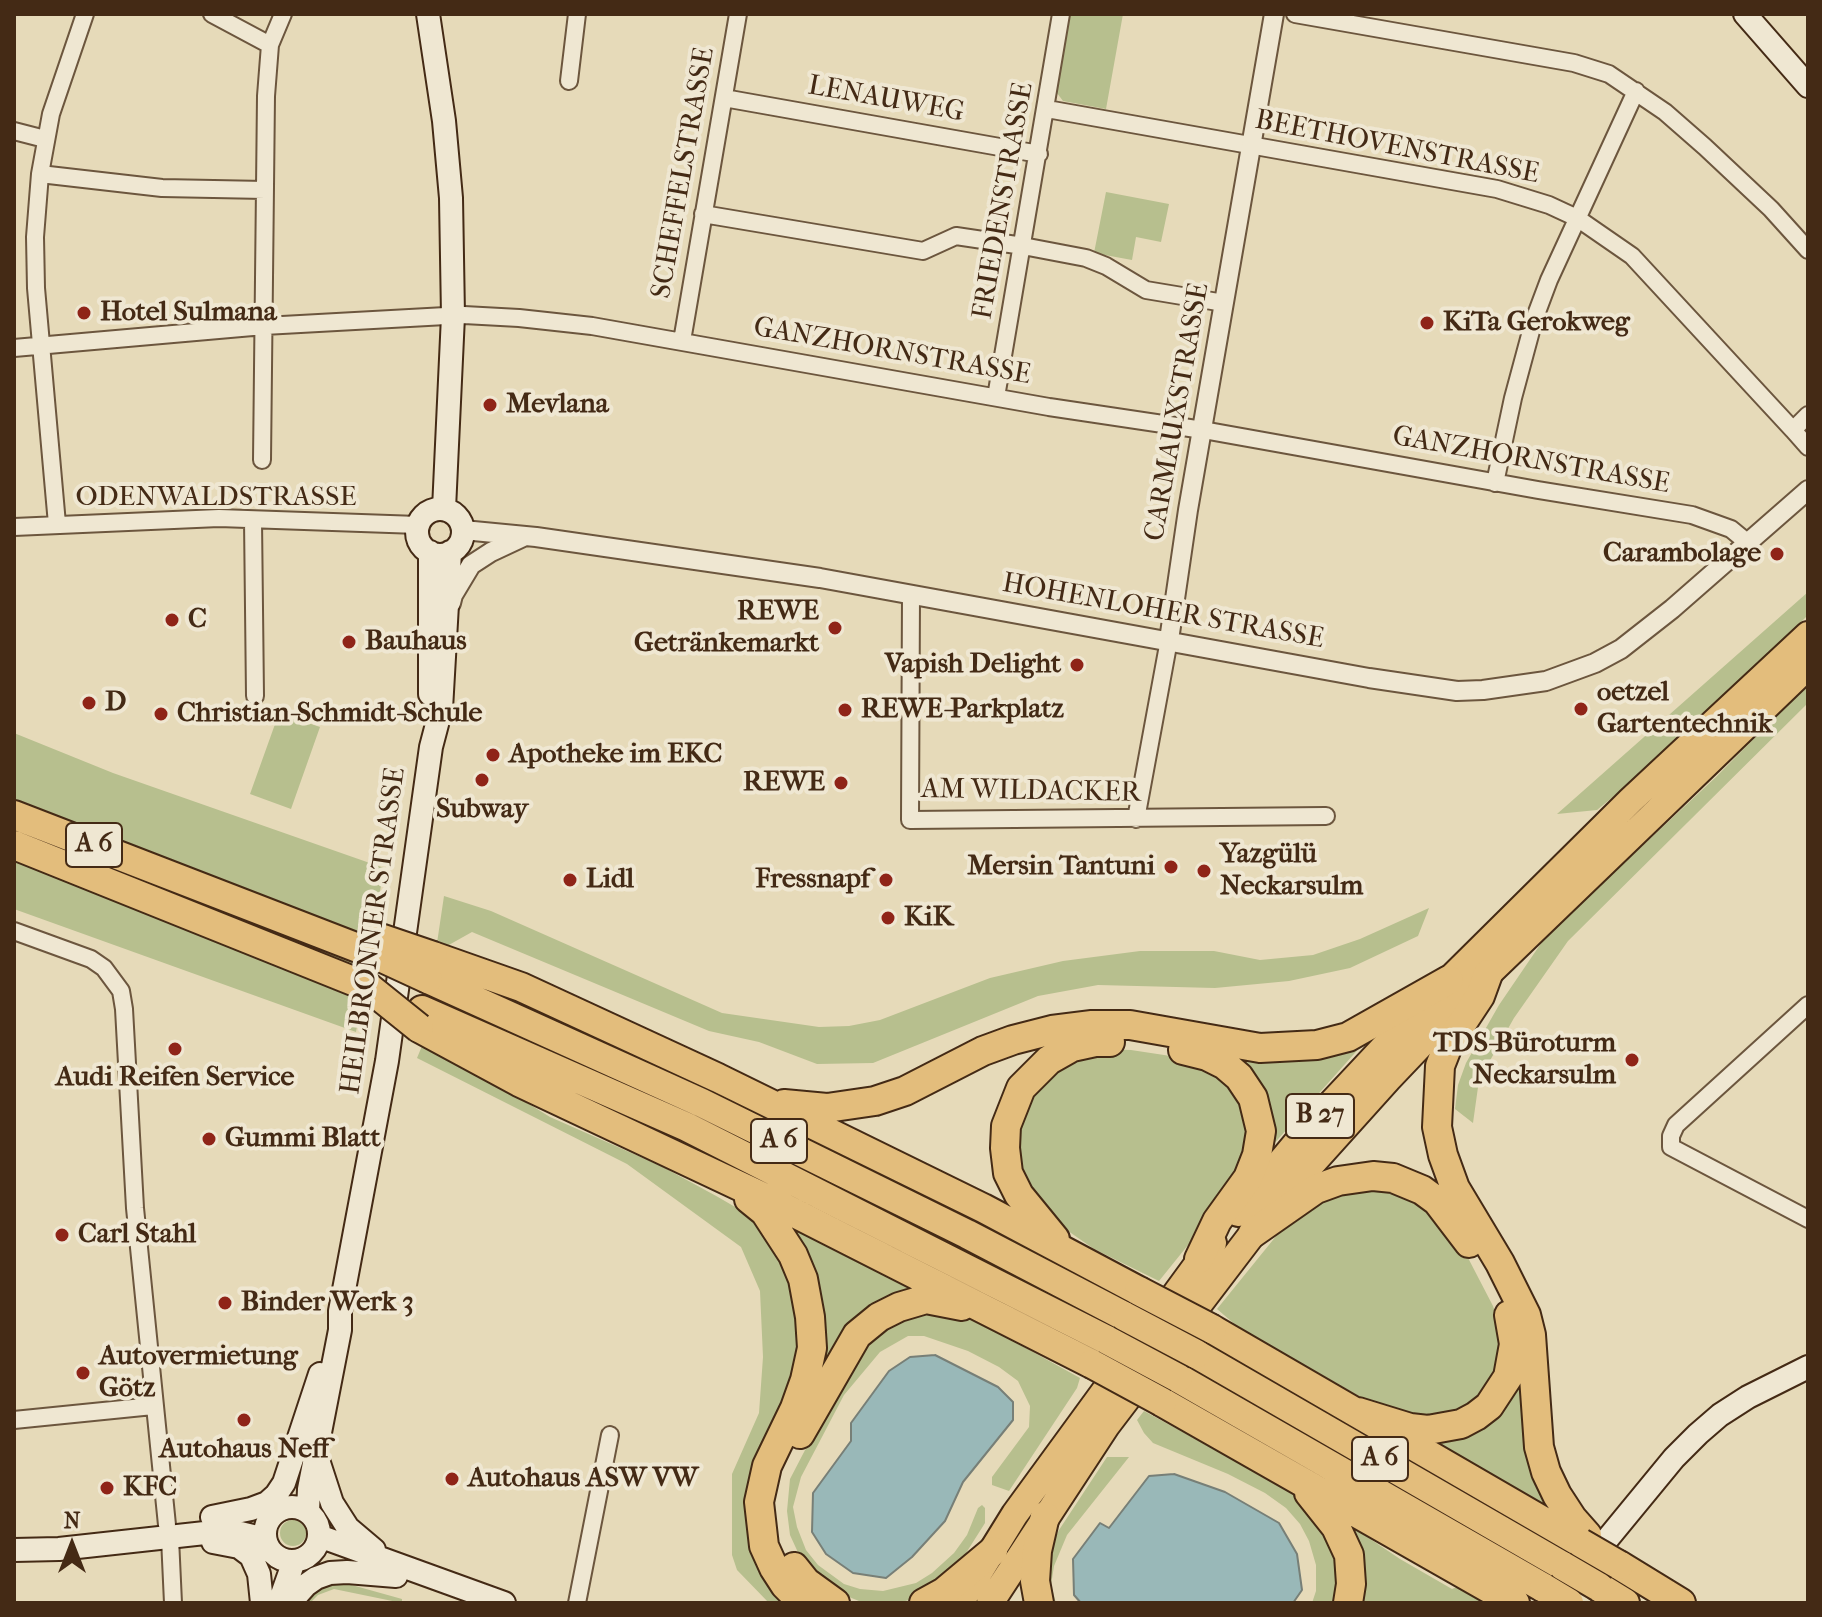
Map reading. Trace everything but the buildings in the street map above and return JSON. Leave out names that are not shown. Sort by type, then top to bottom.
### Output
[{"type":"highway","name":"B 27","points":[[960,1603],[1015,1514],[1199,1259],[1314,1122],[1449,980],[1631,800],[1808,635]]},
{"type":"highway","name":"B 27","points":[[990,1603],[1106,1426],[1253,1233],[1388,1079],[1488,974],[1808,666]]},
{"type":"highway","name":"A 6","points":[[14,815],[220,894],[378,946],[431,968],[967,1234],[1196,1354],[1625,1603]]},
{"type":"highway","name":"A 6","points":[[14,845],[368,987],[420,1019],[687,1127],[1178,1378],[1550,1596],[1569,1603]]},
{"type":"highway","points":[[431,968],[521,987],[769,1103],[1073,1256],[1212,1329],[1584,1539],[1619,1565],[1681,1603]]},
{"type":"highway","points":[[1488,974],[1480,996],[1449,1043],[1440,1066],[1437,1127],[1455,1188],[1500,1263],[1526,1315],[1531,1335],[1539,1447],[1557,1495],[1584,1539]]},
{"type":"highway","points":[[769,1103],[827,1108],[875,1101],[905,1091],[983,1051],[1013,1040],[1079,1027],[1130,1025],[1260,1048],[1317,1045],[1348,1037],[1449,980]]},
{"type":"highway","points":[[420,1019],[519,1082],[716,1176],[1092,1364],[1515,1603]]},
{"type":"highway","points":[[1073,1256],[1040,1223],[1019,1195],[1008,1173],[1006,1126],[1021,1088],[1049,1060],[1072,1047],[1095,1042],[1123,1042],[1207,1056],[1239,1077],[1253,1098],[1261,1131],[1257,1155],[1248,1178],[1217,1221],[1199,1259]]},
{"type":"highway","points":[[716,1176],[765,1212],[782,1235],[803,1279],[812,1348],[795,1408],[767,1466],[759,1502],[761,1529],[769,1557],[785,1585],[803,1603]]},
{"type":"highway","points":[[1253,1233],[1316,1189],[1338,1181],[1373,1176],[1393,1178],[1422,1190],[1437,1201],[1465,1237],[1509,1316],[1514,1344],[1512,1362],[1501,1391],[1476,1416],[1443,1428],[1410,1428],[1358,1412]]},
{"type":"highway","points":[[835,1603],[806,1582],[792,1565],[780,1538],[774,1510],[778,1486],[805,1423],[857,1335],[879,1317],[926,1299],[995,1315]]},
{"type":"highway","points":[[1295,1478],[1336,1527],[1349,1555],[1351,1584],[1348,1603]]},
{"type":"highway","points":[[1039,1603],[1035,1581],[1037,1551],[1045,1516]]},
{"type":"highway","points":[[924,1603],[944,1592],[993,1551]]},
{"type":"main road","points":[[428,14],[444,121],[449,183],[453,316],[444,509]]},
{"type":"main road","points":[[1745,14],[1808,86]]},
{"type":"main road","points":[[444,509],[457,516],[463,530],[460,543],[440,552],[418,541],[418,525],[428,512],[444,509]]},
{"type":"main road","name":"HEILBRONNER STRASSE","points":[[431,747],[441,709],[448,613],[440,552]]},
{"type":"main road","name":"HEILBRONNER STRASSE","points":[[299,1509],[317,1451],[387,1061],[431,747],[440,552]]},
{"type":"main road","name":"HEILBRONNER STRASSE","points":[[299,1509],[297,1486],[331,1333],[340,1311]]},
{"type":"main road","points":[[172,1533],[212,1517],[251,1509],[267,1503],[276,1495],[284,1483],[324,1362]]},
{"type":"main road","points":[[1550,1596],[1683,1448],[1729,1409],[1808,1367]]},
{"type":"main road","points":[[317,1451],[328,1494],[348,1528],[404,1572],[487,1603]]},
{"type":"main road","points":[[264,1603],[290,1544],[315,1518],[299,1509],[274,1513],[290,1544],[279,1603]]},
{"type":"main road","points":[[212,1517],[290,1544]]},
{"type":"main road","points":[[14,1550],[59,1549],[172,1533],[232,1531],[404,1572],[504,1603]]},
{"type":"main road","points":[[172,1533],[239,1547],[251,1556],[259,1574],[264,1603]]},
{"type":"main road","points":[[290,1603],[306,1585],[330,1573],[404,1572]]},
{"type":"street","points":[[57,524],[36,275],[40,174],[45,139],[60,82],[85,14]]},
{"type":"street","points":[[212,14],[270,45]]},
{"type":"street","points":[[262,460],[266,96],[270,45],[283,14]]},
{"type":"street","points":[[569,81],[577,14]]},
{"type":"street","name":"SCHEFFELSTRASSE","points":[[682,341],[738,14]]},
{"type":"street","name":"FRIEDENSTRASSE","points":[[996,397],[1047,109],[1058,14]]},
{"type":"street","name":"CARMAUXSTRASSE","points":[[1136,819],[1274,14]]},
{"type":"street","points":[[1295,14],[1583,65],[1609,74],[1636,91],[1705,147],[1771,209],[1808,250]]},
{"type":"street","points":[[1495,483],[1531,332],[1577,218],[1636,91]]},
{"type":"street","name":"LENAUWEG","points":[[724,98],[1039,154]]},
{"type":"street","name":"BEETHOVENSTRASSE","points":[[1047,109],[1497,189],[1549,205],[1577,218],[1632,256],[1808,447]]},
{"type":"street","points":[[14,131],[45,139]]},
{"type":"street","points":[[40,174],[162,188],[265,190]]},
{"type":"street","points":[[703,214],[923,251],[956,236],[1023,246],[1086,258],[1146,290],[1224,303]]},
{"type":"street","name":"GANZHORNSTRASSE","points":[[14,348],[264,326],[453,316],[519,318],[682,341],[1692,515],[1731,529],[1748,543]]},
{"type":"street","points":[[1793,430],[1808,415]]},
{"type":"street","name":"HOHENLOHER STRASSE","points":[[463,530],[525,535],[728,563],[1395,683],[1457,691],[1530,684],[1565,676],[1621,649],[1672,609],[1808,490]]},
{"type":"street","name":"ODENWALDSTRASSE","points":[[14,527],[207,519],[418,525]]},
{"type":"street","points":[[253,520],[255,696]]},
{"type":"street","points":[[448,613],[453,595],[471,565],[525,535]]},
{"type":"street","name":"AM WILDACKER","points":[[911,595],[910,820],[1326,816]]},
{"type":"street","points":[[14,931],[91,959],[104,968],[121,991],[135,1208],[153,1406],[172,1533],[173,1603]]},
{"type":"street","points":[[1808,1005],[1676,1125],[1671,1136],[1671,1147],[1808,1219]]},
{"type":"street","points":[[14,1420],[153,1406]]},
{"type":"street","points":[[577,1603],[610,1435]]},
{"type":"green space","points":[[1069,14],[1123,14],[1106,109],[1063,101],[1057,93]]},
{"type":"green space","points":[[1106,192],[1169,204],[1161,242],[1136,237],[1132,260],[1094,253]]},
{"type":"green space","points":[[1808,592],[1808,615],[1687,736],[1597,810],[1557,814]]},
{"type":"green space","points":[[1808,684],[1808,703],[1568,941],[1514,1018],[1479,1080],[1473,1123],[1455,1109],[1458,1085],[1466,1063],[1499,1005],[1546,936],[1716,777]]},
{"type":"green space","points":[[279,713],[320,727],[291,809],[250,794]]},
{"type":"green space","points":[[14,733],[113,773],[384,868],[356,1032],[14,909]]},
{"type":"green space","points":[[444,896],[491,911],[722,1013],[819,1027],[849,1026],[880,1020],[990,978],[1063,961],[1140,951],[1214,951],[1260,960],[1313,955],[1360,939],[1429,908],[1418,936],[1350,968],[1289,981],[1215,988],[1098,985],[1038,996],[873,1063],[817,1064],[759,1042],[709,1031],[472,932],[447,946],[437,943]]},
{"type":"green space","points":[[1362,1045],[1271,1147],[1224,1051]]},
{"type":"green space","points":[[422,1046],[469,1067],[550,1117],[661,1166],[718,1197],[742,1211],[769,1244],[775,1240],[783,1255],[802,1321],[796,1380],[751,1479],[791,1603],[769,1603],[737,1570],[732,1555],[732,1474],[759,1413],[763,1357],[760,1291],[741,1247],[627,1164],[417,1058]]},
{"type":"green space","points":[[1101,1049],[1131,1050],[1197,1060],[1240,1092],[1251,1138],[1230,1193],[1159,1281],[1094,1249],[1048,1217],[1034,1201],[1016,1159],[1021,1111],[1043,1076]]},
{"type":"green space","points":[[1390,1187],[1434,1210],[1466,1254],[1493,1306],[1502,1333],[1503,1353],[1484,1397],[1435,1421],[1380,1408],[1238,1327],[1217,1309],[1294,1214],[1322,1195]]},
{"type":"green space","points":[[790,1222],[919,1288],[823,1376],[787,1229]]},
{"type":"green space","points":[[928,1310],[968,1316],[1080,1378],[1077,1388],[1009,1491],[992,1485],[992,1477],[1029,1427],[1030,1406],[1018,1381],[968,1351],[924,1336],[908,1336],[880,1352],[844,1395],[801,1477],[793,1507],[806,1550],[818,1565],[844,1584],[883,1591],[916,1583],[932,1573],[954,1553],[982,1505],[985,1508],[985,1523],[961,1561],[916,1598],[898,1603],[859,1601],[834,1591],[801,1559],[790,1535],[787,1511],[790,1479],[830,1402],[872,1339],[887,1324]]},
{"type":"green space","points":[[1521,1368],[1560,1516],[1427,1440]]},
{"type":"green space","points":[[1144,1411],[1289,1490],[1312,1512],[1339,1560],[1335,1603],[1312,1603],[1316,1591],[1316,1565],[1309,1541],[1286,1508],[1228,1474],[1153,1443],[1137,1420]]},
{"type":"green space","points":[[1107,1457],[1129,1457],[1067,1535],[1054,1566],[1051,1585],[1056,1603],[1050,1603],[1045,1585],[1049,1550]]},
{"type":"green space","points":[[293,1520],[302,1524],[306,1533],[302,1542],[293,1546],[284,1542],[280,1533],[284,1524]]},
{"type":"green space","points":[[1345,1522],[1452,1589],[1462,1585],[1492,1603],[1358,1603]]},
{"type":"green space","points":[[341,1582],[402,1599],[402,1603],[334,1589],[318,1595],[310,1603],[304,1603],[321,1585]]},
{"type":"water","points":[[935,1355],[998,1387],[1013,1402],[1013,1420],[963,1482],[945,1521],[912,1557],[886,1578],[853,1573],[826,1554],[812,1532],[813,1493],[851,1441],[851,1423],[889,1371],[910,1357]]},
{"type":"water","points":[[1174,1474],[1225,1492],[1279,1523],[1297,1554],[1302,1590],[1293,1603],[1081,1603],[1074,1595],[1073,1559],[1100,1523],[1109,1528],[1149,1476]]},
{"type":"place","name":"Hotel Sulmana","points":[[84,313]]},
{"type":"place","name":"KiTa Gerokweg","points":[[1427,323]]},
{"type":"place","name":"Mevlana","points":[[490,405]]},
{"type":"place","name":"Carambolage","points":[[1777,554]]},
{"type":"place","name":"C","points":[[172,620]]},
{"type":"place","name":"REWE Getränkemarkt","points":[[835,628]]},
{"type":"place","name":"Bauhaus","points":[[349,642]]},
{"type":"place","name":"Vapish Delight","points":[[1077,665]]},
{"type":"place","name":"D","points":[[89,703]]},
{"type":"place","name":"oetzel Gartentechnik","points":[[1581,709]]},
{"type":"place","name":"REWE-Parkplatz","points":[[845,710]]},
{"type":"place","name":"Christian-Schmidt-Schule","points":[[161,714]]},
{"type":"place","name":"Apotheke im EKC","points":[[493,755]]},
{"type":"place","name":"Subway","points":[[482,780]]},
{"type":"place","name":"REWE","points":[[841,783]]},
{"type":"place","name":"Mersin Tantuni","points":[[1171,867]]},
{"type":"place","name":"Yazgülü Neckarsulm","points":[[1204,871]]},
{"type":"place","name":"Lidl","points":[[570,880]]},
{"type":"place","name":"Fressnapf","points":[[886,880]]},
{"type":"place","name":"KiK","points":[[888,918]]},
{"type":"place","name":"Audi Reifen Service","points":[[175,1049]]},
{"type":"place","name":"TDS-Büroturm Neckarsulm","points":[[1632,1060]]},
{"type":"place","name":"Gummi Blatt","points":[[209,1139]]},
{"type":"place","name":"Carl Stahl","points":[[62,1235]]},
{"type":"place","name":"Binder Werk 3","points":[[225,1303]]},
{"type":"place","name":"Autovermietung Götz","points":[[83,1373]]},
{"type":"place","name":"Autohaus Neff","points":[[244,1420]]},
{"type":"place","name":"Autohaus ASW VW","points":[[452,1479]]},
{"type":"place","name":"KFC","points":[[107,1488]]}]
